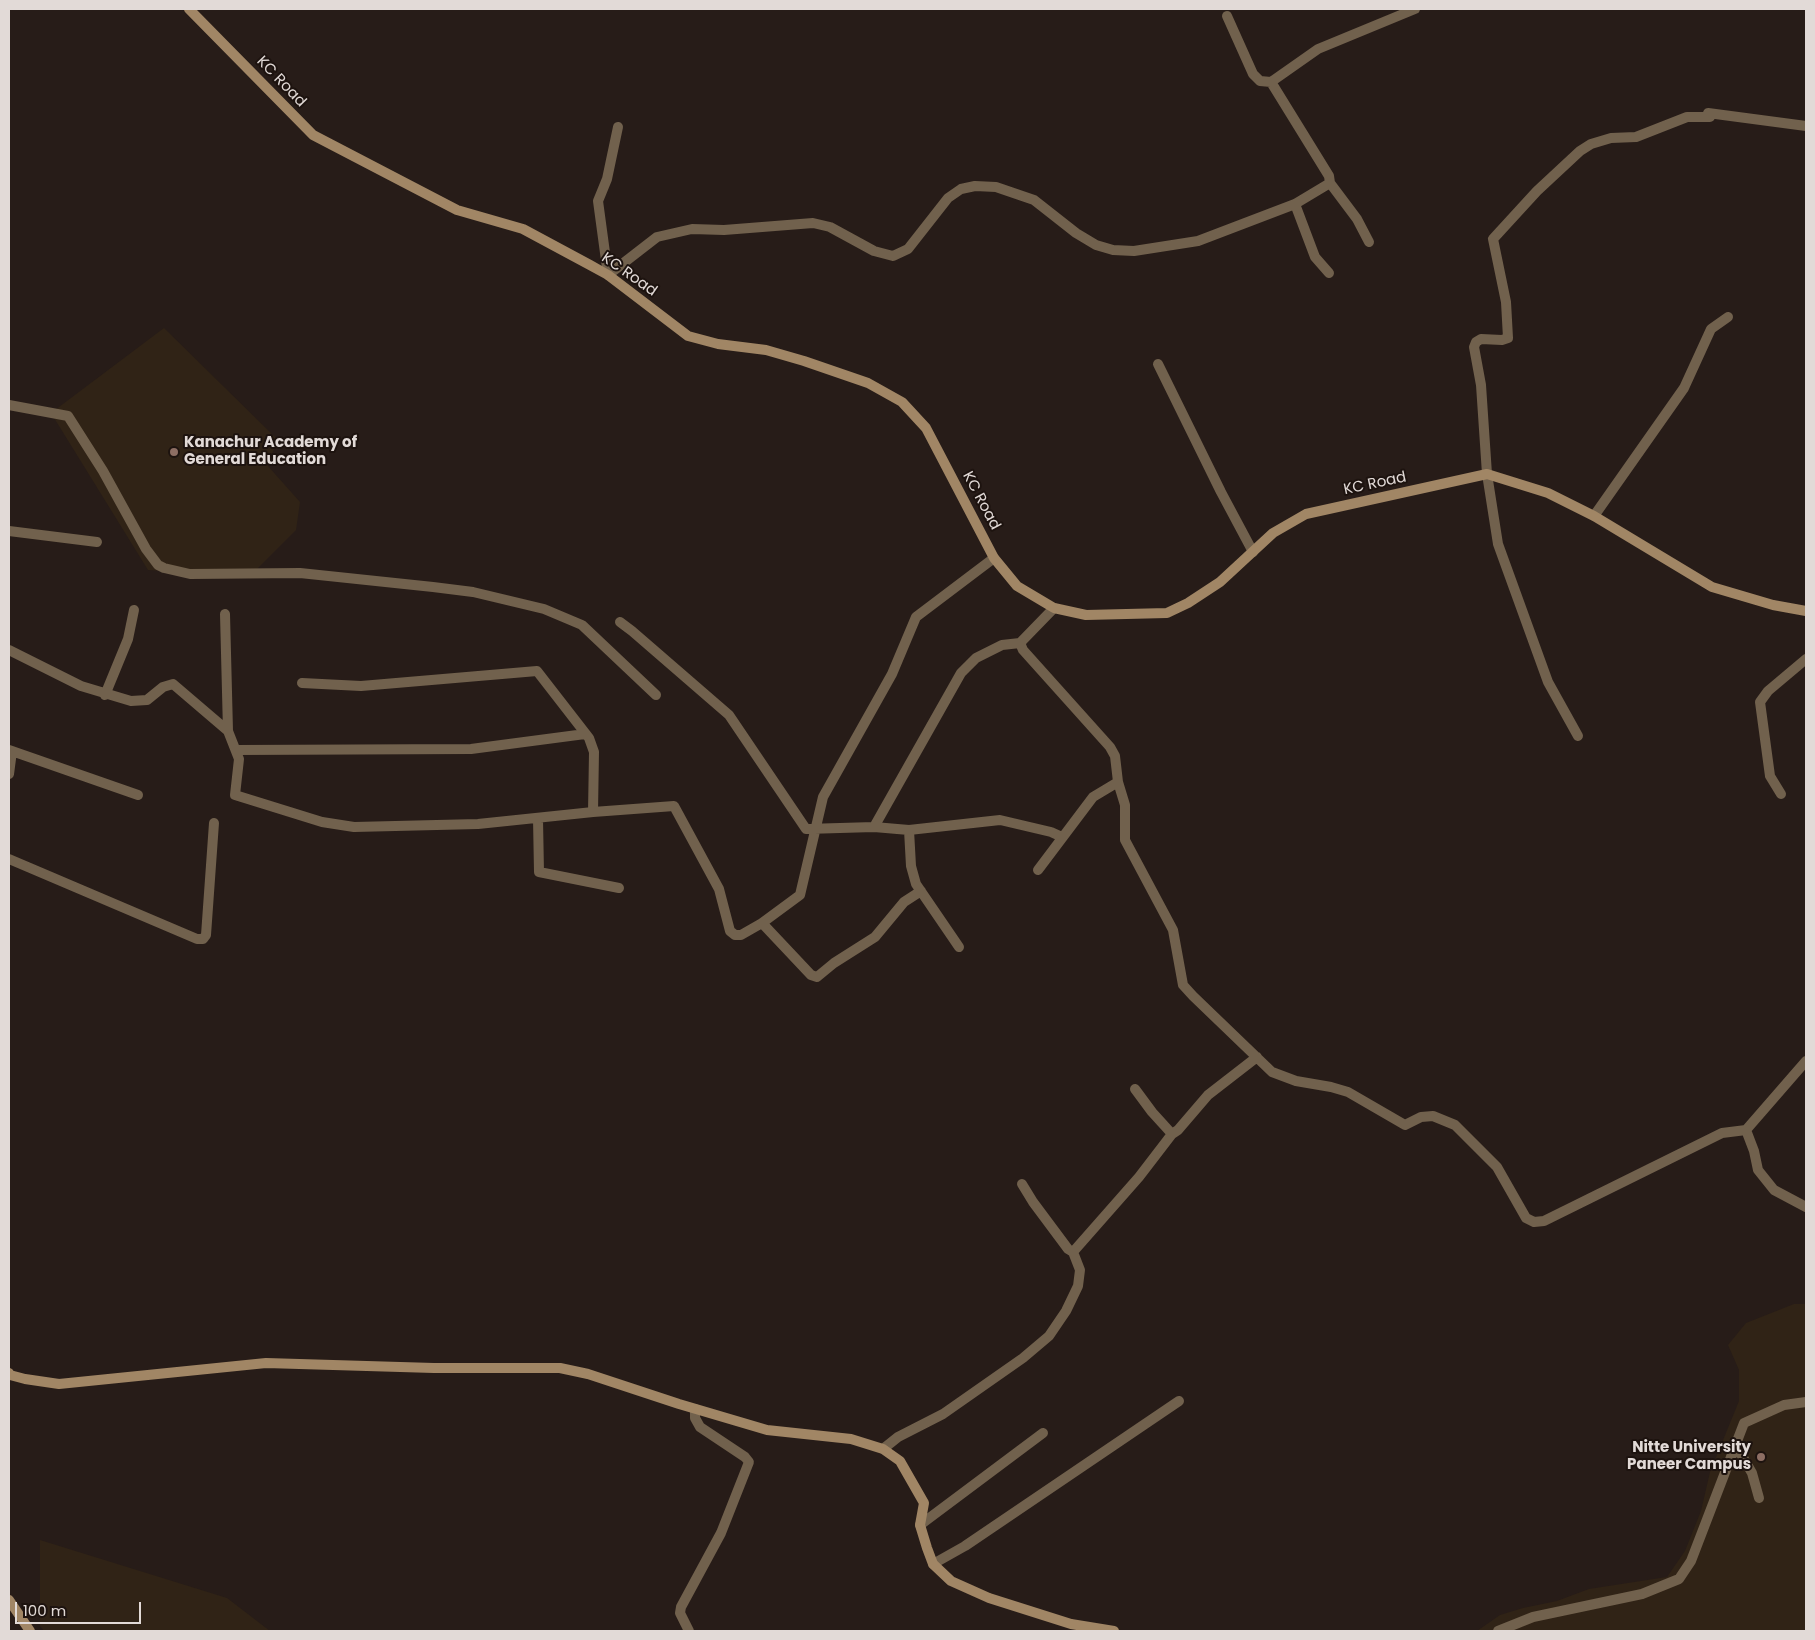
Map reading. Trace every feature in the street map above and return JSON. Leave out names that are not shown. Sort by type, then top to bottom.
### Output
[{"type":"main road","name":"KC Road","points":[[189,9],[313,135],[457,210],[523,229],[608,275],[688,336],[718,344],[766,350],[804,361],[868,383],[902,402],[926,428],[994,558],[1017,586],[1054,608],[1086,615],[1166,613],[1188,604],[1220,582],[1273,533],[1306,514],[1487,474],[1548,493],[1594,516],[1712,586],[1773,605],[1806,611]]},
{"type":"main road","points":[[9,1373],[10,1375],[25,1379],[59,1384],[266,1363],[434,1368],[560,1368],[588,1374],[767,1430],[851,1439],[883,1449],[900,1461],[924,1503],[920,1525],[933,1564],[951,1581],[989,1598],[1071,1624],[1114,1631]]},
{"type":"main road","points":[[9,1601],[30,1631]]},
{"type":"street","points":[[1227,16],[1253,74],[1260,81],[1271,82],[1318,49],[1415,9]]},
{"type":"street","points":[[1271,82],[1329,176],[1330,183],[1356,219],[1369,242]]},
{"type":"street","points":[[1578,736],[1548,682],[1498,544],[1487,474],[1481,385],[1474,347],[1476,342],[1482,339],[1502,340],[1508,338],[1506,302],[1493,239],[1537,191],[1580,151],[1591,144],[1611,138],[1636,137],[1687,117],[1710,117],[1708,114],[1806,126]]},
{"type":"street","points":[[608,275],[598,201],[607,178],[618,127]]},
{"type":"street","points":[[608,275],[657,237],[692,229],[724,230],[813,223],[830,227],[874,251],[893,256],[908,250],[948,198],[961,189],[975,186],[996,187],[1034,200],[1076,233],[1096,245],[1113,250],[1134,250],[1198,241],[1296,204],[1330,183]]},
{"type":"street","points":[[1296,204],[1315,258],[1329,273]]},
{"type":"street","points":[[1594,516],[1684,388],[1711,330],[1728,317]]},
{"type":"street","points":[[1158,364],[1221,492],[1253,552]]},
{"type":"street","points":[[9,405],[68,416],[103,471],[146,549],[158,565],[164,568],[190,574],[300,573],[433,586],[473,592],[544,609],[582,625],[656,695]]},
{"type":"street","points":[[9,532],[97,542]]},
{"type":"street","points":[[225,614],[228,732],[239,759],[235,795],[322,822],[363,827],[478,824],[674,806],[718,889],[730,931],[735,935],[740,935],[762,923],[800,895],[823,797],[892,674],[916,617],[994,558]]},
{"type":"street","points":[[874,827],[961,673],[976,658],[1002,645],[1020,643],[1054,608]]},
{"type":"street","points":[[105,695],[128,639],[134,610]]},
{"type":"street","points":[[620,622],[632,630],[730,715],[806,829],[874,827],[909,830],[1000,820],[1062,836]]},
{"type":"street","points":[[1020,643],[1023,650],[1110,747],[1115,756],[1118,782],[1125,805],[1125,840],[1173,930],[1183,985],[1272,1072],[1296,1081],[1331,1086],[1348,1092],[1405,1125],[1433,1116],[1455,1125],[1497,1166],[1526,1218],[1534,1222],[1544,1221],[1722,1133],[1746,1130],[1806,1061]]},
{"type":"street","points":[[9,650],[81,686],[105,695],[131,701],[147,700],[163,687],[173,684],[228,732]]},
{"type":"street","points":[[1781,794],[1770,776],[1760,702],[1768,692],[1806,659]]},
{"type":"street","points":[[302,683],[361,686],[537,671],[589,738],[594,752],[593,812]]},
{"type":"street","points":[[236,750],[471,749],[585,734]]},
{"type":"street","points":[[9,774],[10,751],[138,795]]},
{"type":"street","points":[[1038,870],[1093,797],[1118,782]]},
{"type":"street","points":[[538,819],[539,872],[619,888]]},
{"type":"street","points":[[9,860],[203,940],[206,935],[214,823]]},
{"type":"street","points":[[909,830],[911,866],[916,884],[959,947]]},
{"type":"street","points":[[762,923],[811,975],[817,976],[834,962],[875,937],[904,902],[921,891]]},
{"type":"street","points":[[1073,1252],[1140,1177],[1172,1134],[1178,1130],[1208,1095],[1257,1057]]},
{"type":"street","points":[[1135,1089],[1172,1134]]},
{"type":"street","points":[[1746,1130],[1754,1151],[1758,1170],[1774,1190],[1806,1207]]},
{"type":"street","points":[[883,1449],[898,1437],[943,1414],[1024,1358],[1049,1336],[1066,1311],[1078,1286],[1080,1270],[1073,1252],[1068,1249],[1056,1234],[1022,1184]]},
{"type":"street","points":[[933,1564],[965,1546],[1179,1401]]},
{"type":"street","points":[[1498,1631],[1532,1617],[1642,1594],[1679,1579],[1691,1561],[1744,1423],[1784,1405],[1806,1402]]},
{"type":"street","points":[[688,1631],[680,1613],[681,1607],[721,1533],[749,1462],[746,1456],[700,1427],[695,1418],[695,1409]]},
{"type":"street","points":[[920,1525],[1043,1433]]},
{"type":"street","points":[[1733,1450],[1741,1454],[1752,1473],[1759,1498]]},
{"type":"shaded area","name":"Kanachur Academy of General Education","points":[[164,328],[278,440],[267,465],[300,502],[296,530],[250,576],[148,570],[51,413]]},
{"type":"shaded area","name":"Nitte University Paneer Campus","points":[[1794,1304],[1806,1304],[1806,1631],[1477,1631],[1500,1615],[1557,1601],[1589,1589],[1667,1577],[1685,1551],[1701,1511],[1710,1472],[1739,1401],[1739,1370],[1728,1345],[1746,1323]]},
{"type":"shaded area","points":[[40,1540],[227,1598],[270,1631],[44,1631],[40,1626]]},
{"type":"place","name":"Kanachur Academy of General Education","points":[[174,452]]},
{"type":"place","name":"Nitte University Paneer Campus","points":[[1761,1457]]}]
